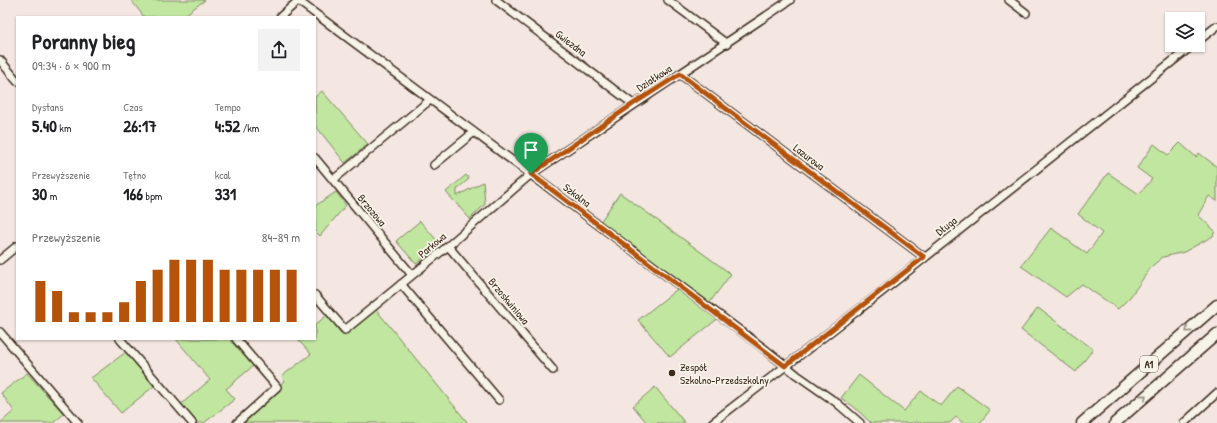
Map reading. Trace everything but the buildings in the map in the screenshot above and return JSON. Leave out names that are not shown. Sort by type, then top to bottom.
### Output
[{"type":"highway","name":"A1","points":[[1082,423],[1217,305]]},
{"type":"highway","name":"A1","points":[[1115,423],[1217,334]]},
{"type":"street","points":[[281,16],[298,0]]},
{"type":"street","name":"Szkolna","points":[[298,0],[785,366],[837,403],[860,423]]},
{"type":"street","name":"Gwiezdna","points":[[496,0],[633,104]]},
{"type":"street","points":[[668,0],[727,44]]},
{"type":"street","name":"Działkowa","points":[[531,174],[633,104],[727,44],[790,0]]},
{"type":"street","points":[[1009,0],[1026,13]]},
{"type":"street","points":[[1205,35],[1217,26]]},
{"type":"street","name":"Długa","points":[[712,423],[1184,52]]},
{"type":"street","points":[[0,60],[16,80]]},
{"type":"street","name":"Lazurowa","points":[[680,74],[924,257]]},
{"type":"street","points":[[333,180],[430,100]]},
{"type":"street","points":[[434,165],[474,132]]},
{"type":"street","name":"Brzozowa","points":[[316,159],[412,275]]},
{"type":"street","name":"Parkowa","points":[[316,296],[345,330],[448,246],[531,174]]},
{"type":"street","name":"Brzoskwiniowa","points":[[448,246],[553,370]]},
{"type":"street","points":[[0,260],[16,247]]},
{"type":"street","points":[[401,284],[499,400]]},
{"type":"street","points":[[0,332],[78,423]]},
{"type":"street","points":[[121,340],[192,423]]},
{"type":"street","points":[[237,340],[278,387],[237,423]]},
{"type":"street","points":[[1184,423],[1217,393]]},
{"type":"green space","points":[[131,0],[205,0],[183,16],[143,16]]},
{"type":"green space","points":[[322,91],[368,144],[345,163],[316,126],[316,96]]},
{"type":"green space","points":[[1180,143],[1196,157],[1199,153],[1217,167],[1217,201],[1209,196],[1198,215],[1215,231],[1213,236],[1184,252],[1163,257],[1152,266],[1130,297],[1118,309],[1082,284],[1066,297],[1021,266],[1051,228],[1087,254],[1102,233],[1078,214],[1108,173],[1139,194],[1152,179],[1137,168],[1154,144],[1168,155]]},
{"type":"green space","points":[[466,175],[469,179],[457,189],[457,196],[483,182],[485,204],[470,219],[446,192]]},
{"type":"green space","points":[[336,192],[346,205],[320,236],[316,232],[316,205]]},
{"type":"green space","points":[[620,193],[731,274],[707,306],[721,316],[670,357],[638,320],[680,287],[598,225]]},
{"type":"green space","points":[[420,221],[440,244],[416,264],[396,241]]},
{"type":"green space","points":[[374,307],[468,423],[237,423],[284,381],[282,376],[311,354],[298,340],[316,340],[316,324],[327,315],[341,333]]},
{"type":"green space","points":[[1038,308],[1093,349],[1076,372],[1021,330]]},
{"type":"green space","points":[[177,340],[230,340],[253,366],[226,389],[235,399],[204,423],[197,423],[180,405],[210,380]]},
{"type":"green space","points":[[126,352],[154,386],[121,413],[91,378]]},
{"type":"green space","points":[[27,373],[64,414],[53,423],[0,423],[14,411],[1,393]]},
{"type":"green space","points":[[859,375],[904,411],[921,391],[941,406],[957,386],[990,410],[980,423],[963,423],[956,417],[950,423],[919,423],[916,421],[914,423],[871,423],[853,406],[841,398]]},
{"type":"green space","points":[[655,387],[685,423],[647,423],[633,406]]},
{"type":"place","name":"Zespół Szkolno-Przedszkolny","points":[[672,373]]},
{"type":"route","points":[[680,74],[924,257],[879,294],[785,366],[762,347],[531,174],[633,104],[680,74]]}]
